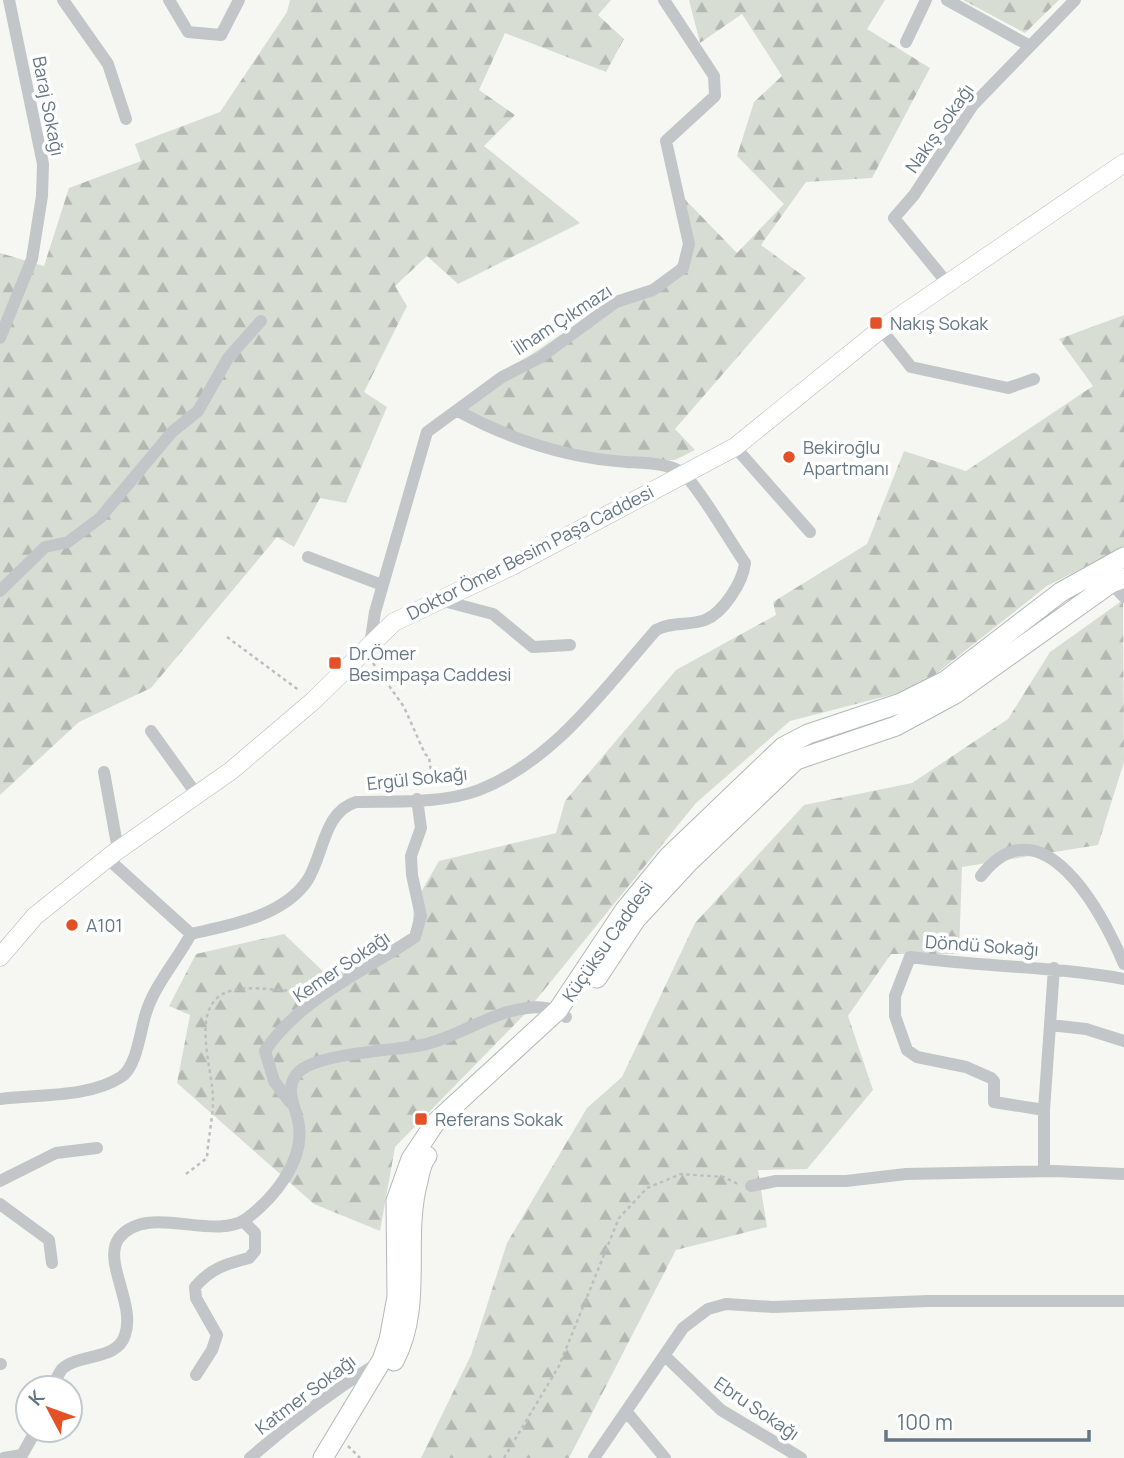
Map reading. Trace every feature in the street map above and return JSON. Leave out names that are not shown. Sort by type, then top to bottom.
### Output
[{"type":"main road","name":"Küçüksu Caddesi","points":[[340,1450],[384,1380],[404,1336],[411,1294],[412,1201],[423,1161],[449,1127],[537,1050],[636,919],[687,864],[796,760],[896,726],[955,694],[1115,582],[1124,557]]},
{"type":"main road","name":"Küçüksu Caddesi","points":[[323,1458],[382,1360],[389,1340],[397,1297],[396,1201],[411,1159],[435,1123],[562,1014]]},
{"type":"street","name":"Baraj Sokağı","points":[[0,338],[32,259],[42,196],[43,164],[9,0]]},
{"type":"street","points":[[63,0],[108,64],[126,120]]},
{"type":"street","points":[[169,0],[188,32],[221,35],[239,0]]},
{"type":"street","name":"İlham Çıkmazı","points":[[367,648],[382,585],[427,432],[502,377],[541,357],[617,302],[653,290],[682,268],[689,244],[666,141],[715,96],[714,76],[664,0]]},
{"type":"street","points":[[906,41],[926,0]]},
{"type":"street","points":[[947,0],[1030,46]]},
{"type":"street","name":"Nakış Sokağı","points":[[948,284],[894,218],[914,195],[972,105],[1074,0]]},
{"type":"street","name":"Doktor Ömer Besim Paşa Caddesi","points":[[0,957],[35,916],[113,854],[232,770],[313,701],[394,622],[436,599],[512,566],[682,472],[735,447],[881,330],[1124,163]]},
{"type":"street","points":[[0,591],[45,547],[68,542],[100,518],[172,432],[198,411],[228,358],[261,321]]},
{"type":"street","points":[[881,330],[911,367],[1008,388],[1034,379]]},
{"type":"street","points":[[458,411],[486,426],[550,450],[588,460],[653,464],[682,472]]},
{"type":"street","points":[[735,447],[810,532]]},
{"type":"street","name":"Ergül Sokağı","points":[[191,934],[239,923],[283,903],[306,882],[332,819],[344,806],[356,802],[454,796],[479,789],[519,768],[558,739],[595,702],[656,629],[667,624],[706,620],[730,597],[744,577],[744,563],[682,472]]},
{"type":"street","points":[[308,557],[382,585]]},
{"type":"street","points":[[436,599],[493,614],[533,647],[570,645]]},
{"type":"street","points":[[151,732],[197,795]]},
{"type":"street","points":[[0,1099],[85,1089],[110,1084],[125,1075],[131,1064],[148,1005],[191,934],[113,854],[104,772]]},
{"type":"street","name":"Kemer Sokağı","points":[[294,1108],[274,1081],[265,1051],[280,1028],[415,937],[421,916],[411,856],[421,828],[417,799]]},
{"type":"street","points":[[981,876],[1003,854],[1036,850],[1062,863],[1097,911],[1124,964]]},
{"type":"street","name":"Döndü Sokağı","points":[[1044,1110],[994,1102],[994,1081],[991,1078],[966,1068],[917,1058],[907,1050],[895,1016],[895,996],[910,957],[1054,968],[1124,979]]},
{"type":"street","points":[[1044,1171],[1044,1110],[1054,968]]},
{"type":"street","points":[[60,1374],[76,1360],[111,1351],[124,1339],[129,1322],[128,1303],[113,1255],[117,1240],[129,1228],[152,1223],[215,1226],[243,1221],[285,1180],[296,1152],[300,1127],[290,1089],[296,1075],[309,1063],[323,1058],[356,1056],[424,1045],[526,1008],[562,1014]]},
{"type":"street","points":[[1050,1025],[1086,1029],[1124,1041]]},
{"type":"street","points":[[0,1181],[56,1153],[97,1148]]},
{"type":"street","points":[[751,1186],[775,1181],[846,1181],[906,1174],[1044,1171],[1124,1174]]},
{"type":"street","points":[[0,1204],[49,1240],[52,1263]]},
{"type":"street","points":[[196,1375],[212,1350],[217,1335],[196,1298],[195,1287],[207,1272],[249,1258],[255,1251],[255,1233],[243,1221]]},
{"type":"street","points":[[594,1458],[683,1328],[708,1309],[726,1304],[773,1307],[928,1301],[1124,1301]]},
{"type":"street","name":"Ebru Sokağı","points":[[665,1356],[722,1410],[801,1458]]},
{"type":"street","name":"Katmer Sokağı","points":[[250,1458],[333,1391],[382,1360]]},
{"type":"street","points":[[626,1411],[664,1458]]},
{"type":"street","points":[[4,1458],[22,1455],[28,1444]]},
{"type":"path","points":[[227,637],[313,701]]},
{"type":"path","points":[[367,648],[404,707],[425,754],[429,757],[434,785],[417,799]]},
{"type":"path","points":[[186,1174],[206,1158],[213,1103],[211,1068],[204,1037],[206,1019],[215,1000],[230,991],[315,989]]},
{"type":"path","points":[[504,1458],[559,1366],[619,1218],[647,1188],[681,1174],[723,1177],[737,1185],[751,1186]]},
{"type":"path","points":[[340,1450],[360,1458]]},
{"type":"green space","points":[[290,0],[611,0],[598,15],[624,39],[606,72],[505,33],[479,90],[515,115],[484,146],[580,223],[458,284],[427,256],[395,286],[407,306],[364,392],[387,407],[346,503],[320,498],[294,547],[277,537],[151,688],[79,722],[0,795],[0,253],[44,266],[69,188],[141,161],[135,144],[220,112],[287,12]]},
{"type":"green space","points":[[689,0],[885,0],[867,29],[930,68],[872,178],[806,182],[761,245],[806,278],[675,429],[695,450],[675,460],[585,460],[453,407],[614,299],[659,285],[689,251],[673,187],[737,253],[784,204],[737,156],[754,102],[782,76],[742,14],[700,43]]},
{"type":"green space","points":[[963,0],[1059,0],[1025,33]]},
{"type":"green space","points":[[1124,315],[1124,547],[1047,586],[918,688],[790,721],[696,803],[523,1016],[395,1147],[380,1231],[314,1204],[177,1083],[190,1015],[169,1006],[196,954],[284,934],[327,975],[361,964],[412,934],[414,904],[439,861],[556,833],[565,801],[676,670],[776,615],[773,602],[867,544],[904,451],[966,471],[1093,386],[1059,339]]},
{"type":"green space","points":[[1123,600],[1124,762],[1098,845],[962,867],[959,954],[891,954],[848,1016],[873,1090],[807,1169],[758,1170],[767,1227],[676,1250],[569,1458],[421,1458],[471,1355],[507,1243],[587,1108],[622,1077],[695,923],[804,805],[912,783],[1008,719],[1050,652]]},
{"type":"place","name":"Nakış Sokak","points":[[876,323]]},
{"type":"place","name":"Bekiroğlu Apartmanı","points":[[789,457]]},
{"type":"place","name":"Dr.Ömer Besimpaşa Caddesi","points":[[335,663]]},
{"type":"place","name":"A101","points":[[72,925]]},
{"type":"place","name":"Referans Sokak","points":[[421,1119]]}]
